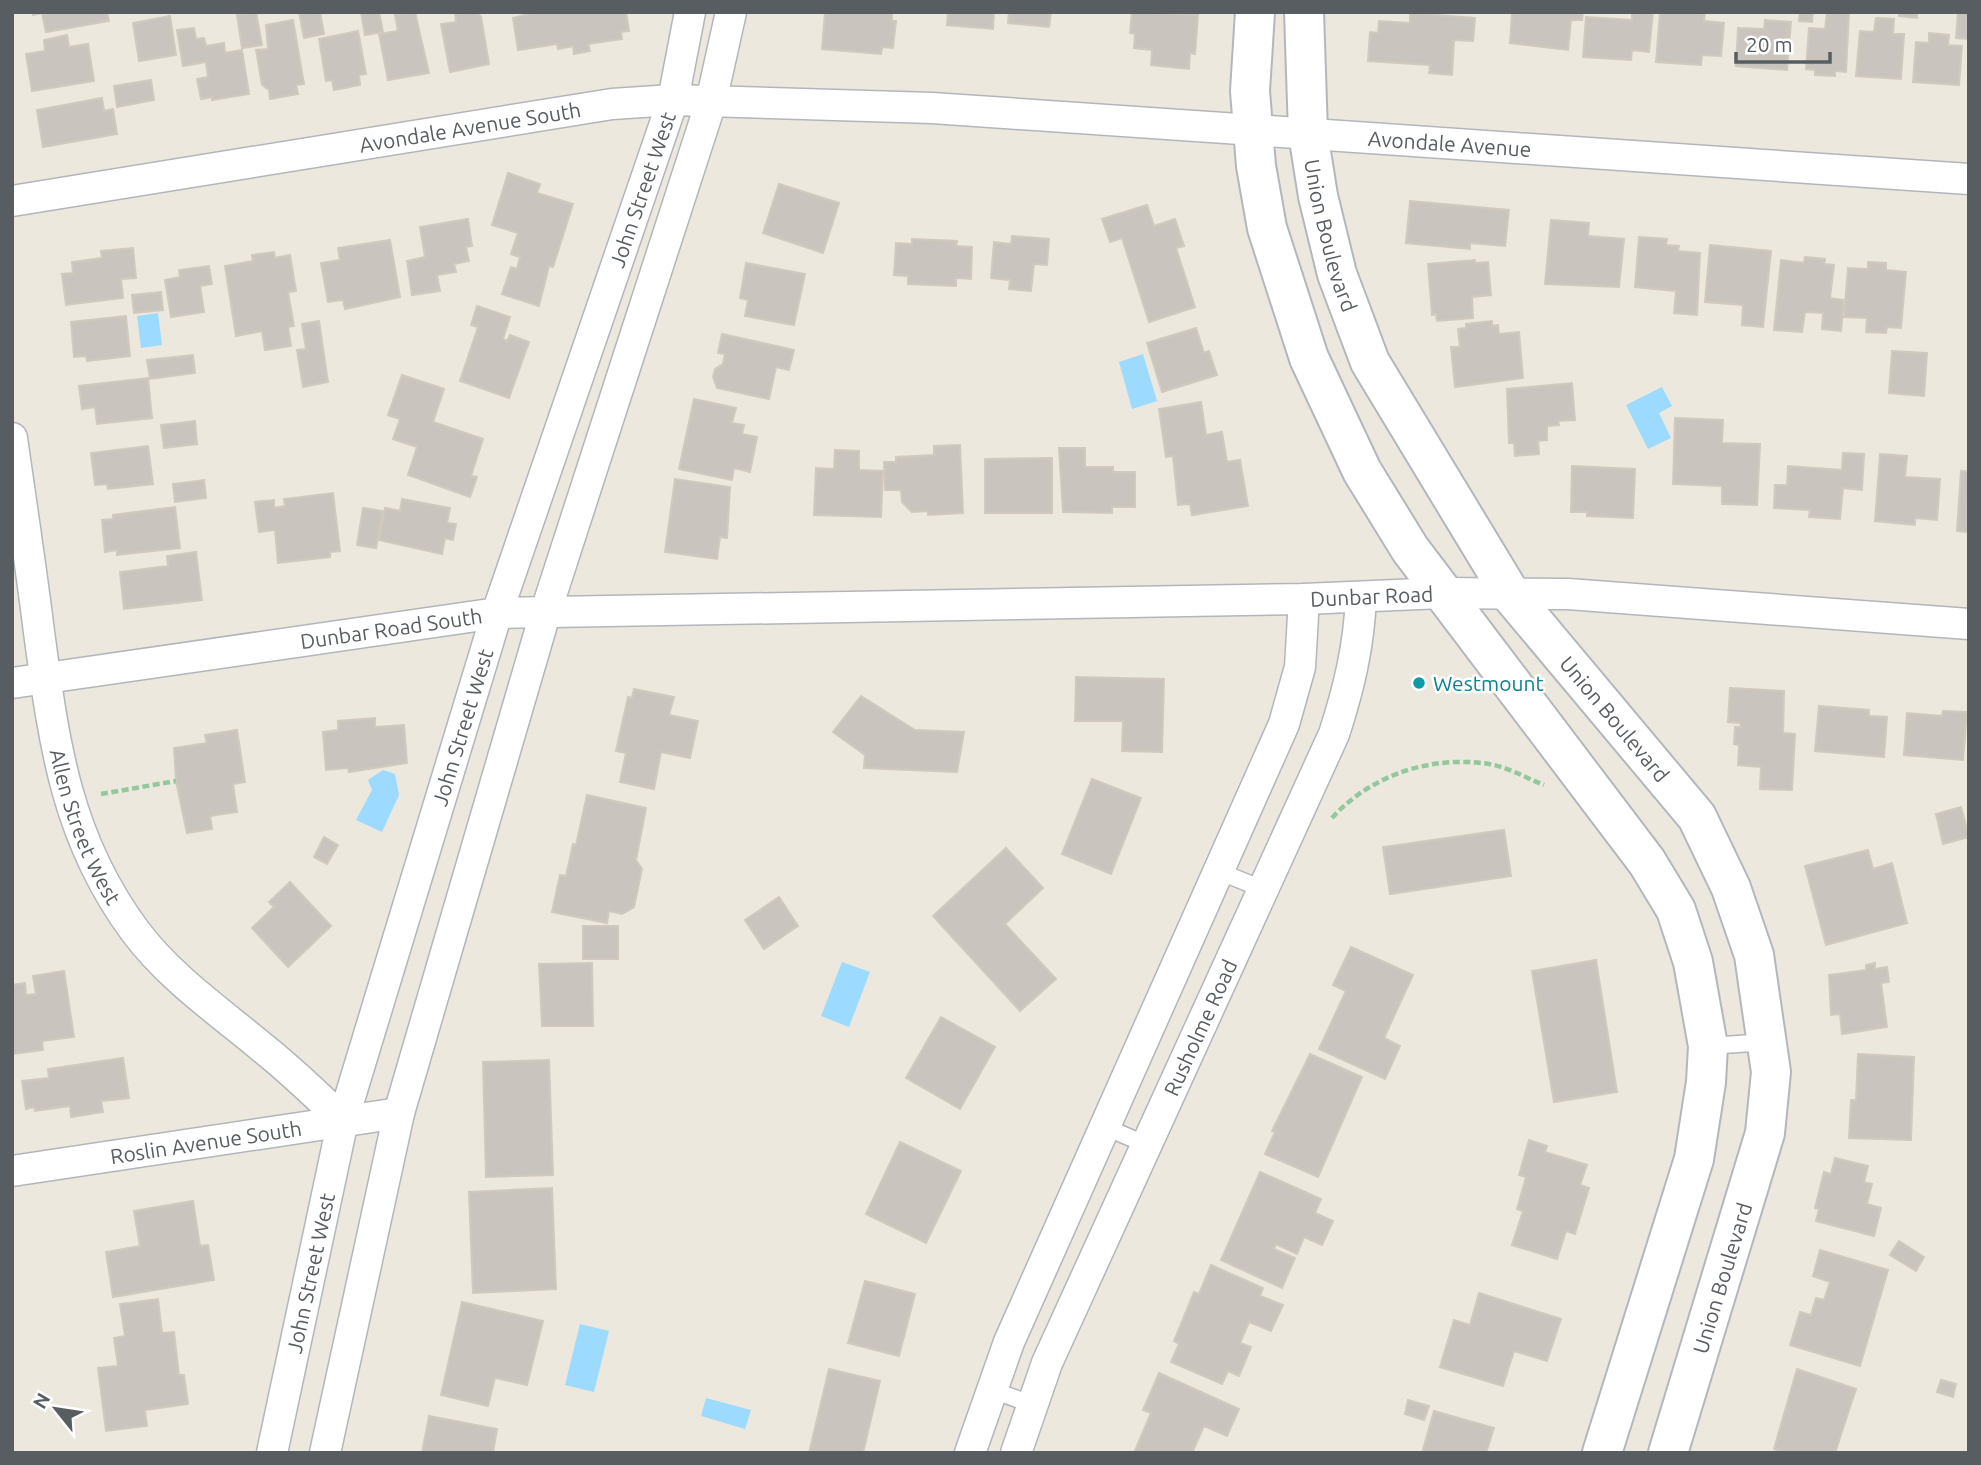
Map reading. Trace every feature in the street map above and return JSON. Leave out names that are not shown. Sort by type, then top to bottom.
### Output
[{"type":"street","name":"John Street West","points":[[272,1453],[343,1119],[497,613],[673,100],[690,12]]},
{"type":"street","name":"John Street West","points":[[326,1453],[399,1113],[545,614],[711,102],[731,12]]},
{"type":"street","points":[[1255,12],[1250,91],[1251,129],[1267,228],[1308,358],[1362,471],[1410,549],[1647,862],[1676,910],[1693,962],[1708,1046],[1706,1082],[1694,1159],[1602,1453]]},
{"type":"street","name":"Union Boulevard","points":[[1304,12],[1308,133],[1318,196],[1337,274],[1370,362],[1511,595],[1697,817],[1731,888],[1754,955],[1771,1072],[1765,1133],[1668,1453]]},
{"type":"street","name":"Avondale Avenue South","points":[[12,201],[612,104],[673,100],[932,108]]},
{"type":"street","name":"Avondale Avenue","points":[[932,108],[1969,179]]},
{"type":"street","name":"Allen Street West","points":[[12,438],[45,677],[63,782],[106,883],[136,932],[183,983],[268,1052],[343,1119]]},
{"type":"street","name":"Dunbar Road","points":[[773,610],[1304,599],[1442,593],[1568,594],[1969,624]]},
{"type":"street","name":"Rusholme Road","points":[[1016,1453],[1031,1404],[1145,1144],[1334,734],[1353,676],[1360,638],[1361,597]]},
{"type":"street","name":"Rusholme Road","points":[[970,1453],[1009,1342],[1284,724],[1300,667],[1304,599]]},
{"type":"street","name":"Dunbar Road South","points":[[12,682],[497,613],[773,610]]},
{"type":"street","name":"Roslin Avenue South","points":[[12,1171],[343,1119],[399,1113]]},
{"type":"lane","points":[[1220,872],[1263,889]]},
{"type":"lane","points":[[1708,1046],[1768,1042]]},
{"type":"lane","points":[[1105,1127],[1145,1144]]},
{"type":"lane","points":[[992,1390],[1031,1404]]},
{"type":"path","points":[[1325,825],[1342,807],[1384,778],[1419,765],[1490,764],[1551,788]]},
{"type":"path","points":[[69,800],[176,780]]},
{"type":"water","points":[[158,313],[162,345],[141,348],[137,316]]},
{"type":"water","points":[[1143,354],[1157,401],[1132,409],[1119,362]]},
{"type":"water","points":[[1662,387],[1672,406],[1659,413],[1671,438],[1648,449],[1626,405]]},
{"type":"water","points":[[383,770],[395,774],[399,795],[382,832],[356,820],[372,790],[368,780]]},
{"type":"water","points":[[842,962],[870,972],[849,1027],[821,1016]]},
{"type":"water","points":[[580,1324],[609,1331],[594,1392],[565,1385]]},
{"type":"water","points":[[706,1398],[751,1410],[745,1429],[701,1416]]},
{"type":"building","points":[[32,12],[107,12],[109,21],[46,32],[42,13],[33,15]]},
{"type":"building","points":[[256,12],[262,45],[242,48],[237,15]]},
{"type":"building","points":[[299,12],[320,12],[324,34],[304,38]]},
{"type":"building","points":[[361,12],[379,12],[383,32],[365,35]]},
{"type":"building","points":[[415,12],[429,73],[388,80],[379,34],[398,31],[395,15]]},
{"type":"building","points":[[455,12],[477,12],[481,17],[489,64],[450,72],[441,24],[456,22]]},
{"type":"building","points":[[537,12],[626,12],[629,31],[621,32],[622,39],[588,44],[590,51],[574,54],[573,46],[558,49],[557,44],[518,50],[513,18]]},
{"type":"building","points":[[825,12],[892,12],[892,21],[896,21],[893,48],[882,47],[881,54],[822,49]]},
{"type":"building","points":[[948,12],[994,12],[993,29],[947,25]]},
{"type":"building","points":[[1009,12],[1051,12],[1049,27],[1008,23]]},
{"type":"building","points":[[1132,12],[1198,15],[1195,54],[1190,53],[1189,69],[1151,65],[1152,50],[1134,48],[1135,34],[1130,33]]},
{"type":"building","points":[[1512,12],[1583,12],[1582,20],[1571,20],[1568,50],[1510,43]]},
{"type":"building","points":[[1632,12],[1653,12],[1649,52],[1632,50],[1631,60],[1583,57],[1586,17],[1632,20]]},
{"type":"building","points":[[1660,12],[1705,12],[1704,21],[1724,23],[1721,56],[1702,55],[1701,65],[1656,62]]},
{"type":"building","points":[[1800,12],[1813,12],[1812,22],[1799,21]]},
{"type":"building","points":[[1827,12],[1849,12],[1846,72],[1835,71],[1835,76],[1815,75],[1815,70],[1806,69],[1809,28],[1825,29]]},
{"type":"building","points":[[1899,12],[1917,12],[1917,18],[1899,16]]},
{"type":"building","points":[[1958,12],[1969,12],[1969,39],[1956,38]]},
{"type":"building","points":[[1410,13],[1475,18],[1473,41],[1454,40],[1452,75],[1429,73],[1430,65],[1368,61],[1370,32],[1378,33],[1379,21],[1410,23]]},
{"type":"building","points":[[170,16],[176,55],[139,61],[133,23]]},
{"type":"building","points":[[1876,18],[1894,19],[1893,34],[1904,34],[1901,79],[1856,76],[1860,31],[1874,32]]},
{"type":"building","points":[[293,20],[304,84],[296,85],[298,94],[270,99],[269,90],[262,85],[256,50],[268,49],[266,25]]},
{"type":"building","points":[[1765,20],[1791,22],[1787,70],[1736,66],[1738,28],[1764,29]]},
{"type":"building","points":[[194,28],[196,39],[204,38],[206,46],[224,43],[225,53],[242,50],[249,94],[212,100],[212,97],[201,99],[197,79],[208,77],[206,62],[183,66],[177,30]]},
{"type":"building","points":[[358,31],[366,74],[359,75],[360,85],[334,90],[332,80],[326,81],[319,39]]},
{"type":"building","points":[[1929,33],[1949,35],[1948,45],[1962,46],[1959,85],[1913,82],[1916,42],[1929,43]]},
{"type":"building","points":[[67,35],[69,47],[88,44],[94,81],[32,91],[26,54],[45,51],[44,40]]},
{"type":"building","points":[[151,80],[154,100],[117,107],[114,86]]},
{"type":"building","points":[[102,98],[104,111],[113,109],[117,134],[43,147],[37,110]]},
{"type":"building","points":[[508,173],[540,184],[537,193],[573,204],[553,267],[549,266],[539,306],[502,294],[511,267],[517,269],[520,257],[511,254],[518,233],[492,225]]},
{"type":"building","points":[[779,184],[839,203],[823,253],[763,233]]},
{"type":"building","points":[[1410,201],[1509,210],[1505,246],[1470,243],[1470,249],[1406,243]]},
{"type":"building","points":[[1147,205],[1154,226],[1175,219],[1184,246],[1176,248],[1195,307],[1149,322],[1122,238],[1110,242],[1102,219]]},
{"type":"building","points":[[468,219],[472,246],[466,247],[469,261],[454,264],[456,272],[437,275],[440,291],[412,295],[407,261],[425,257],[420,227]]},
{"type":"building","points":[[1551,220],[1589,223],[1588,236],[1624,239],[1619,287],[1545,284]]},
{"type":"building","points":[[1012,236],[1049,239],[1047,265],[1034,264],[1031,291],[1009,289],[1010,280],[991,278],[994,242],[1011,244]]},
{"type":"building","points":[[1639,237],[1667,239],[1666,245],[1679,246],[1678,251],[1700,253],[1697,315],[1674,313],[1676,291],[1635,287]]},
{"type":"building","points":[[912,239],[957,241],[956,246],[972,247],[971,279],[956,278],[956,286],[908,284],[908,276],[894,275],[896,243],[912,244]]},
{"type":"building","points":[[390,240],[400,297],[345,309],[343,300],[328,302],[321,263],[340,260],[338,248]]},
{"type":"building","points":[[1710,245],[1771,251],[1763,327],[1742,325],[1743,305],[1705,302]]},
{"type":"building","points":[[133,248],[136,278],[121,279],[123,298],[66,305],[62,274],[73,273],[72,262],[102,258],[101,251]]},
{"type":"building","points":[[274,252],[275,258],[290,255],[296,291],[288,292],[294,326],[288,327],[291,346],[265,350],[262,331],[236,336],[225,266],[253,261],[252,255]]},
{"type":"building","points":[[1805,257],[1825,259],[1824,264],[1834,265],[1830,298],[1844,300],[1841,331],[1822,329],[1823,313],[1805,312],[1802,332],[1774,330],[1781,260],[1804,263]]},
{"type":"building","points":[[1475,260],[1475,263],[1488,262],[1491,295],[1472,297],[1473,318],[1437,321],[1436,314],[1432,315],[1428,264]]},
{"type":"building","points":[[1868,262],[1886,263],[1886,270],[1906,272],[1901,328],[1887,327],[1886,333],[1866,332],[1867,318],[1844,317],[1848,268],[1868,269]]},
{"type":"building","points":[[746,263],[805,274],[794,325],[745,316],[748,300],[740,298]]},
{"type":"building","points":[[209,266],[212,284],[200,286],[204,312],[171,317],[165,280],[180,277],[179,270]]},
{"type":"building","points":[[161,292],[163,310],[134,313],[132,295]]},
{"type":"building","points":[[477,306],[510,317],[503,339],[507,341],[510,335],[529,342],[509,398],[460,381],[478,327],[471,325]]},
{"type":"building","points":[[126,316],[130,356],[87,361],[86,356],[74,357],[71,322]]},
{"type":"building","points":[[319,321],[328,382],[303,387],[297,350],[306,349],[302,324]]},
{"type":"building","points":[[1492,321],[1492,326],[1498,325],[1499,334],[1519,332],[1523,378],[1455,387],[1451,347],[1460,347],[1458,329],[1466,328],[1466,324]]},
{"type":"building","points":[[1196,328],[1204,353],[1209,351],[1217,375],[1162,392],[1147,343]]},
{"type":"building","points":[[722,334],[794,350],[789,370],[776,367],[769,399],[717,388],[713,377],[715,369],[723,364],[725,354],[718,353]]},
{"type":"building","points":[[1892,351],[1927,353],[1924,396],[1889,393]]},
{"type":"building","points":[[193,355],[195,373],[150,379],[147,360]]},
{"type":"building","points":[[402,375],[444,389],[433,422],[483,439],[471,476],[477,477],[470,497],[408,475],[417,447],[393,439],[400,419],[388,415]]},
{"type":"building","points":[[148,378],[152,418],[97,424],[95,407],[82,409],[79,386]]},
{"type":"building","points":[[1572,383],[1575,420],[1558,421],[1559,425],[1547,426],[1547,440],[1538,441],[1539,454],[1515,456],[1514,443],[1509,443],[1507,389]]},
{"type":"building","points":[[694,399],[736,408],[732,423],[744,425],[742,434],[757,437],[750,472],[734,468],[732,480],[679,469]]},
{"type":"building","points":[[1201,402],[1206,435],[1222,432],[1227,462],[1240,460],[1248,506],[1192,515],[1190,504],[1178,505],[1173,456],[1166,457],[1159,409]]},
{"type":"building","points":[[1675,418],[1723,420],[1722,443],[1760,444],[1757,505],[1722,504],[1722,486],[1673,484]]},
{"type":"building","points":[[195,421],[197,444],[164,448],[161,425]]},
{"type":"building","points":[[960,445],[963,513],[928,515],[928,511],[912,512],[902,502],[901,490],[885,490],[884,462],[896,462],[896,457],[934,455],[934,446]]},
{"type":"building","points":[[148,446],[153,484],[108,489],[107,484],[95,485],[91,453]]},
{"type":"building","points":[[1059,448],[1085,448],[1085,467],[1113,467],[1113,472],[1135,472],[1135,507],[1112,507],[1112,513],[1063,512]]},
{"type":"building","points":[[835,450],[859,451],[859,470],[883,471],[881,517],[814,515],[816,468],[834,469]]},
{"type":"building","points":[[1843,453],[1864,454],[1862,490],[1843,488],[1840,519],[1809,517],[1810,510],[1774,508],[1775,485],[1787,485],[1788,466],[1842,470]]},
{"type":"building","points":[[1880,454],[1907,456],[1905,477],[1940,479],[1937,520],[1915,518],[1915,525],[1875,521]]},
{"type":"building","points":[[1052,458],[1052,513],[985,513],[985,459]]},
{"type":"building","points":[[1572,466],[1635,469],[1633,518],[1587,516],[1587,512],[1571,512]]},
{"type":"building","points":[[1961,471],[1969,472],[1969,532],[1957,531]]},
{"type":"building","points":[[675,479],[730,487],[727,538],[720,537],[717,559],[665,552]]},
{"type":"building","points":[[204,480],[206,498],[175,502],[173,484]]},
{"type":"building","points":[[333,493],[340,551],[330,552],[330,557],[278,563],[275,530],[259,532],[255,502],[274,500],[274,508],[285,506],[284,499]]},
{"type":"building","points":[[402,499],[450,508],[447,523],[456,524],[453,540],[445,538],[442,554],[379,540],[385,508],[400,511]]},
{"type":"building","points":[[175,507],[180,548],[117,555],[117,550],[105,552],[102,520],[113,519],[113,515]]},
{"type":"building","points":[[363,508],[383,511],[376,548],[357,545]]},
{"type":"building","points":[[196,552],[202,600],[124,609],[120,572],[168,566],[167,556]]},
{"type":"building","points":[[1076,677],[1164,679],[1162,752],[1122,751],[1123,721],[1075,721]]},
{"type":"building","points":[[1730,688],[1784,691],[1783,733],[1795,734],[1792,790],[1760,789],[1761,767],[1738,765],[1739,745],[1734,744],[1735,727],[1741,727],[1740,723],[1728,722]]},
{"type":"building","points":[[634,689],[674,697],[669,715],[698,721],[690,758],[661,752],[654,789],[620,782],[626,753],[616,751],[628,697],[632,698]]},
{"type":"building","points":[[861,696],[915,730],[964,732],[957,772],[864,768],[865,755],[833,732]]},
{"type":"building","points":[[1819,706],[1869,710],[1869,716],[1887,717],[1884,757],[1815,751]]},
{"type":"building","points":[[1943,711],[1967,712],[1963,760],[1904,755],[1907,713],[1942,716]]},
{"type":"building","points":[[375,718],[375,727],[404,725],[407,763],[349,772],[348,768],[326,770],[323,732],[338,730],[338,721]]},
{"type":"building","points":[[237,730],[245,782],[233,784],[237,812],[210,816],[212,829],[187,833],[176,781],[174,748],[207,743],[205,735]]},
{"type":"building","points":[[1092,779],[1141,798],[1111,874],[1062,854]]},
{"type":"building","points":[[587,795],[646,808],[636,860],[642,869],[634,907],[622,914],[609,911],[607,923],[552,912],[560,875],[566,876],[573,844],[576,845]]},
{"type":"building","points":[[1961,807],[1969,837],[1943,844],[1936,814]]},
{"type":"building","points":[[1504,830],[1511,876],[1390,894],[1383,847]]},
{"type":"building","points":[[324,837],[338,845],[327,864],[314,857]]},
{"type":"building","points":[[1006,848],[1043,888],[1005,924],[1056,979],[1020,1011],[933,916]]},
{"type":"building","points":[[1868,850],[1873,869],[1892,863],[1907,923],[1826,945],[1805,866]]},
{"type":"building","points":[[290,882],[331,926],[288,967],[252,928],[274,907],[269,902]]},
{"type":"building","points":[[779,897],[798,926],[764,949],[745,920]]},
{"type":"building","points":[[583,926],[618,926],[618,959],[583,959]]},
{"type":"building","points":[[1351,947],[1413,975],[1384,1038],[1400,1046],[1385,1079],[1319,1049],[1346,991],[1333,985]]},
{"type":"building","points":[[1596,960],[1617,1092],[1554,1102],[1532,971]]},
{"type":"building","points":[[592,963],[593,1026],[542,1026],[539,964]]},
{"type":"building","points":[[1875,963],[1875,969],[1887,967],[1889,982],[1881,983],[1887,1027],[1842,1034],[1840,1014],[1831,1015],[1829,975],[1866,970],[1866,965]]},
{"type":"building","points":[[64,971],[74,1037],[42,1041],[43,1050],[12,1054],[12,985],[25,983],[26,995],[36,994],[33,976]]},
{"type":"building","points":[[941,1017],[995,1047],[960,1109],[906,1078]]},
{"type":"building","points":[[1310,1054],[1362,1077],[1318,1177],[1265,1154],[1275,1132],[1272,1131]]},
{"type":"building","points":[[1858,1054],[1914,1057],[1911,1140],[1849,1138],[1851,1100],[1856,1100]]},
{"type":"building","points":[[123,1058],[129,1098],[101,1101],[103,1112],[71,1117],[70,1106],[35,1111],[34,1107],[26,1109],[22,1081],[49,1078],[48,1069]]},
{"type":"building","points":[[549,1060],[553,1175],[486,1177],[483,1062]]},
{"type":"building","points":[[1529,1140],[1547,1146],[1545,1152],[1587,1165],[1580,1185],[1589,1188],[1575,1234],[1566,1231],[1557,1259],[1512,1245],[1523,1211],[1517,1209],[1526,1177],[1519,1175]]},
{"type":"building","points":[[900,1142],[961,1171],[926,1243],[866,1214]]},
{"type":"building","points":[[1835,1158],[1868,1166],[1864,1182],[1872,1184],[1867,1204],[1881,1208],[1874,1236],[1816,1221],[1819,1209],[1815,1208],[1824,1172],[1831,1174]]},
{"type":"building","points":[[1260,1172],[1321,1199],[1315,1213],[1333,1221],[1322,1245],[1304,1237],[1297,1254],[1276,1244],[1274,1249],[1295,1258],[1282,1288],[1221,1260]]},
{"type":"building","points":[[552,1188],[556,1289],[473,1293],[469,1192]]},
{"type":"building","points":[[193,1201],[200,1246],[208,1245],[214,1280],[113,1297],[106,1252],[140,1246],[134,1211]]},
{"type":"building","points":[[1899,1241],[1924,1257],[1916,1271],[1890,1255]]},
{"type":"building","points":[[1820,1250],[1888,1270],[1860,1366],[1790,1345],[1800,1312],[1811,1315],[1816,1298],[1824,1300],[1830,1282],[1813,1276]]},
{"type":"building","points":[[1211,1265],[1263,1288],[1260,1296],[1283,1305],[1271,1331],[1249,1322],[1240,1343],[1251,1347],[1239,1376],[1228,1371],[1222,1384],[1171,1362],[1179,1344],[1174,1341],[1194,1292],[1199,1294]]},
{"type":"building","points":[[865,1281],[915,1294],[899,1356],[848,1343]]},
{"type":"building","points":[[1479,1293],[1561,1319],[1547,1361],[1514,1351],[1503,1386],[1440,1367],[1454,1320],[1470,1325]]},
{"type":"building","points":[[158,1299],[162,1333],[174,1332],[179,1375],[184,1375],[188,1404],[145,1410],[147,1426],[106,1431],[98,1368],[118,1366],[114,1338],[125,1336],[120,1304]]},
{"type":"building","points":[[462,1302],[543,1321],[527,1385],[495,1378],[488,1406],[441,1395]]},
{"type":"building","points":[[829,1369],[880,1381],[863,1453],[809,1453]]},
{"type":"building","points":[[1797,1369],[1856,1389],[1835,1453],[1787,1453],[1774,1449]]},
{"type":"building","points":[[1159,1373],[1239,1409],[1227,1436],[1204,1426],[1192,1453],[1134,1453],[1151,1413],[1143,1410]]},
{"type":"building","points":[[1941,1380],[1956,1384],[1953,1397],[1937,1392]]},
{"type":"building","points":[[1408,1400],[1429,1406],[1424,1420],[1405,1414]]},
{"type":"building","points":[[1434,1411],[1494,1428],[1486,1453],[1422,1453]]},
{"type":"building","points":[[429,1416],[497,1429],[493,1453],[422,1453]]},
{"type":"place","name":"Westmount","points":[[1419,683]]}]
